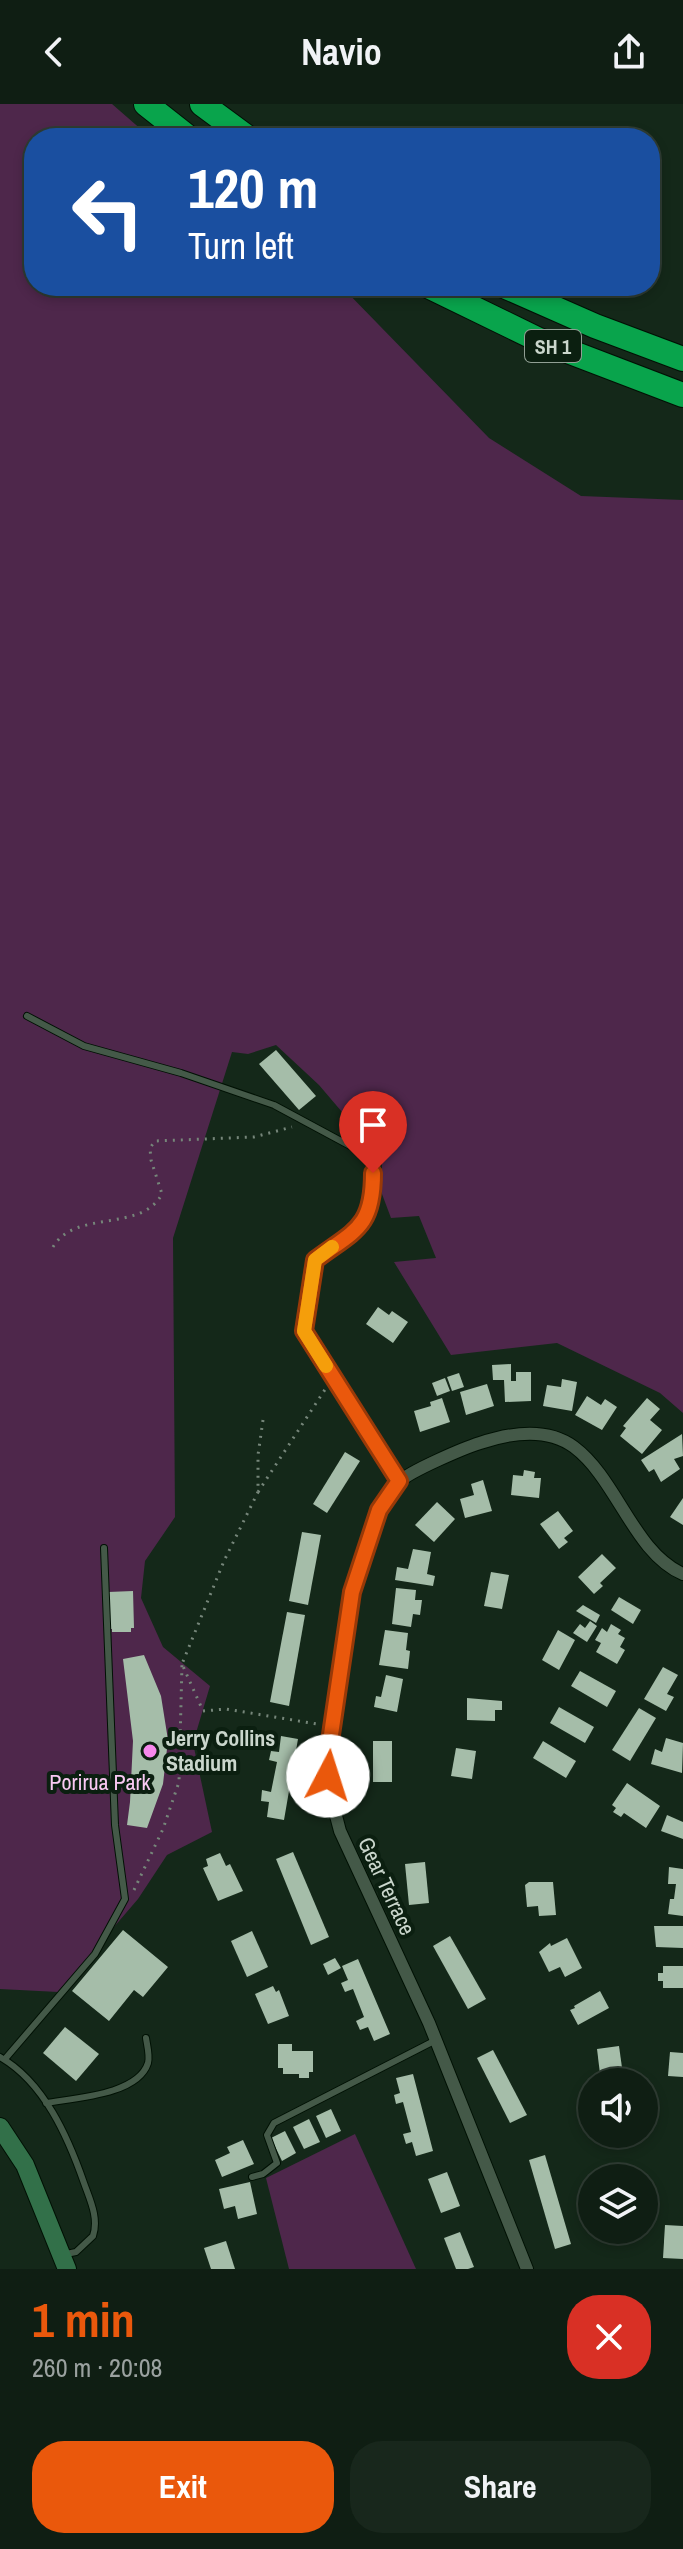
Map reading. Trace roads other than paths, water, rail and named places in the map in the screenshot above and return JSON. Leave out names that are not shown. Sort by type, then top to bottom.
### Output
[{"type":"highway","points":[[146,104],[176,128]]},
{"type":"highway","points":[[202,104],[234,128]]},
{"type":"highway","name":"SH 1","points":[[449,296],[539,340],[683,395]]},
{"type":"highway","name":"SH 1","points":[[526,296],[582,321],[683,359]]},
{"type":"main road","points":[[0,2127],[25,2165],[64,2262]]},
{"type":"street","points":[[399,1481],[456,1452],[498,1437],[556,1436],[591,1462],[646,1541],[674,1570],[683,1574]]},
{"type":"street","name":"Gear Terrace","points":[[399,1481],[379,1510],[352,1592],[328,1776],[340,1831],[436,2040],[527,2269]]},
{"type":"lane","points":[[27,1016],[84,1046],[125,1055],[274,1105],[367,1155],[373,1173],[373,1193],[366,1221],[315,1260],[304,1331],[399,1481]]},
{"type":"lane","points":[[64,2262],[93,2236],[94,2211],[71,2145],[46,2103],[23,2073],[2,2058],[95,1954],[125,1899],[115,1825],[104,1548]]},
{"type":"lane","points":[[46,2103],[116,2090],[138,2078],[148,2062],[146,2038]]},
{"type":"lane","points":[[252,2177],[263,2174],[277,2163],[267,2135],[274,2123],[436,2040]]},
{"type":"place","name":"Jerry Collins Stadium","points":[[150,1751]]},
{"type":"park label","name":"Porirua Park","points":[[100,1782]]}]
